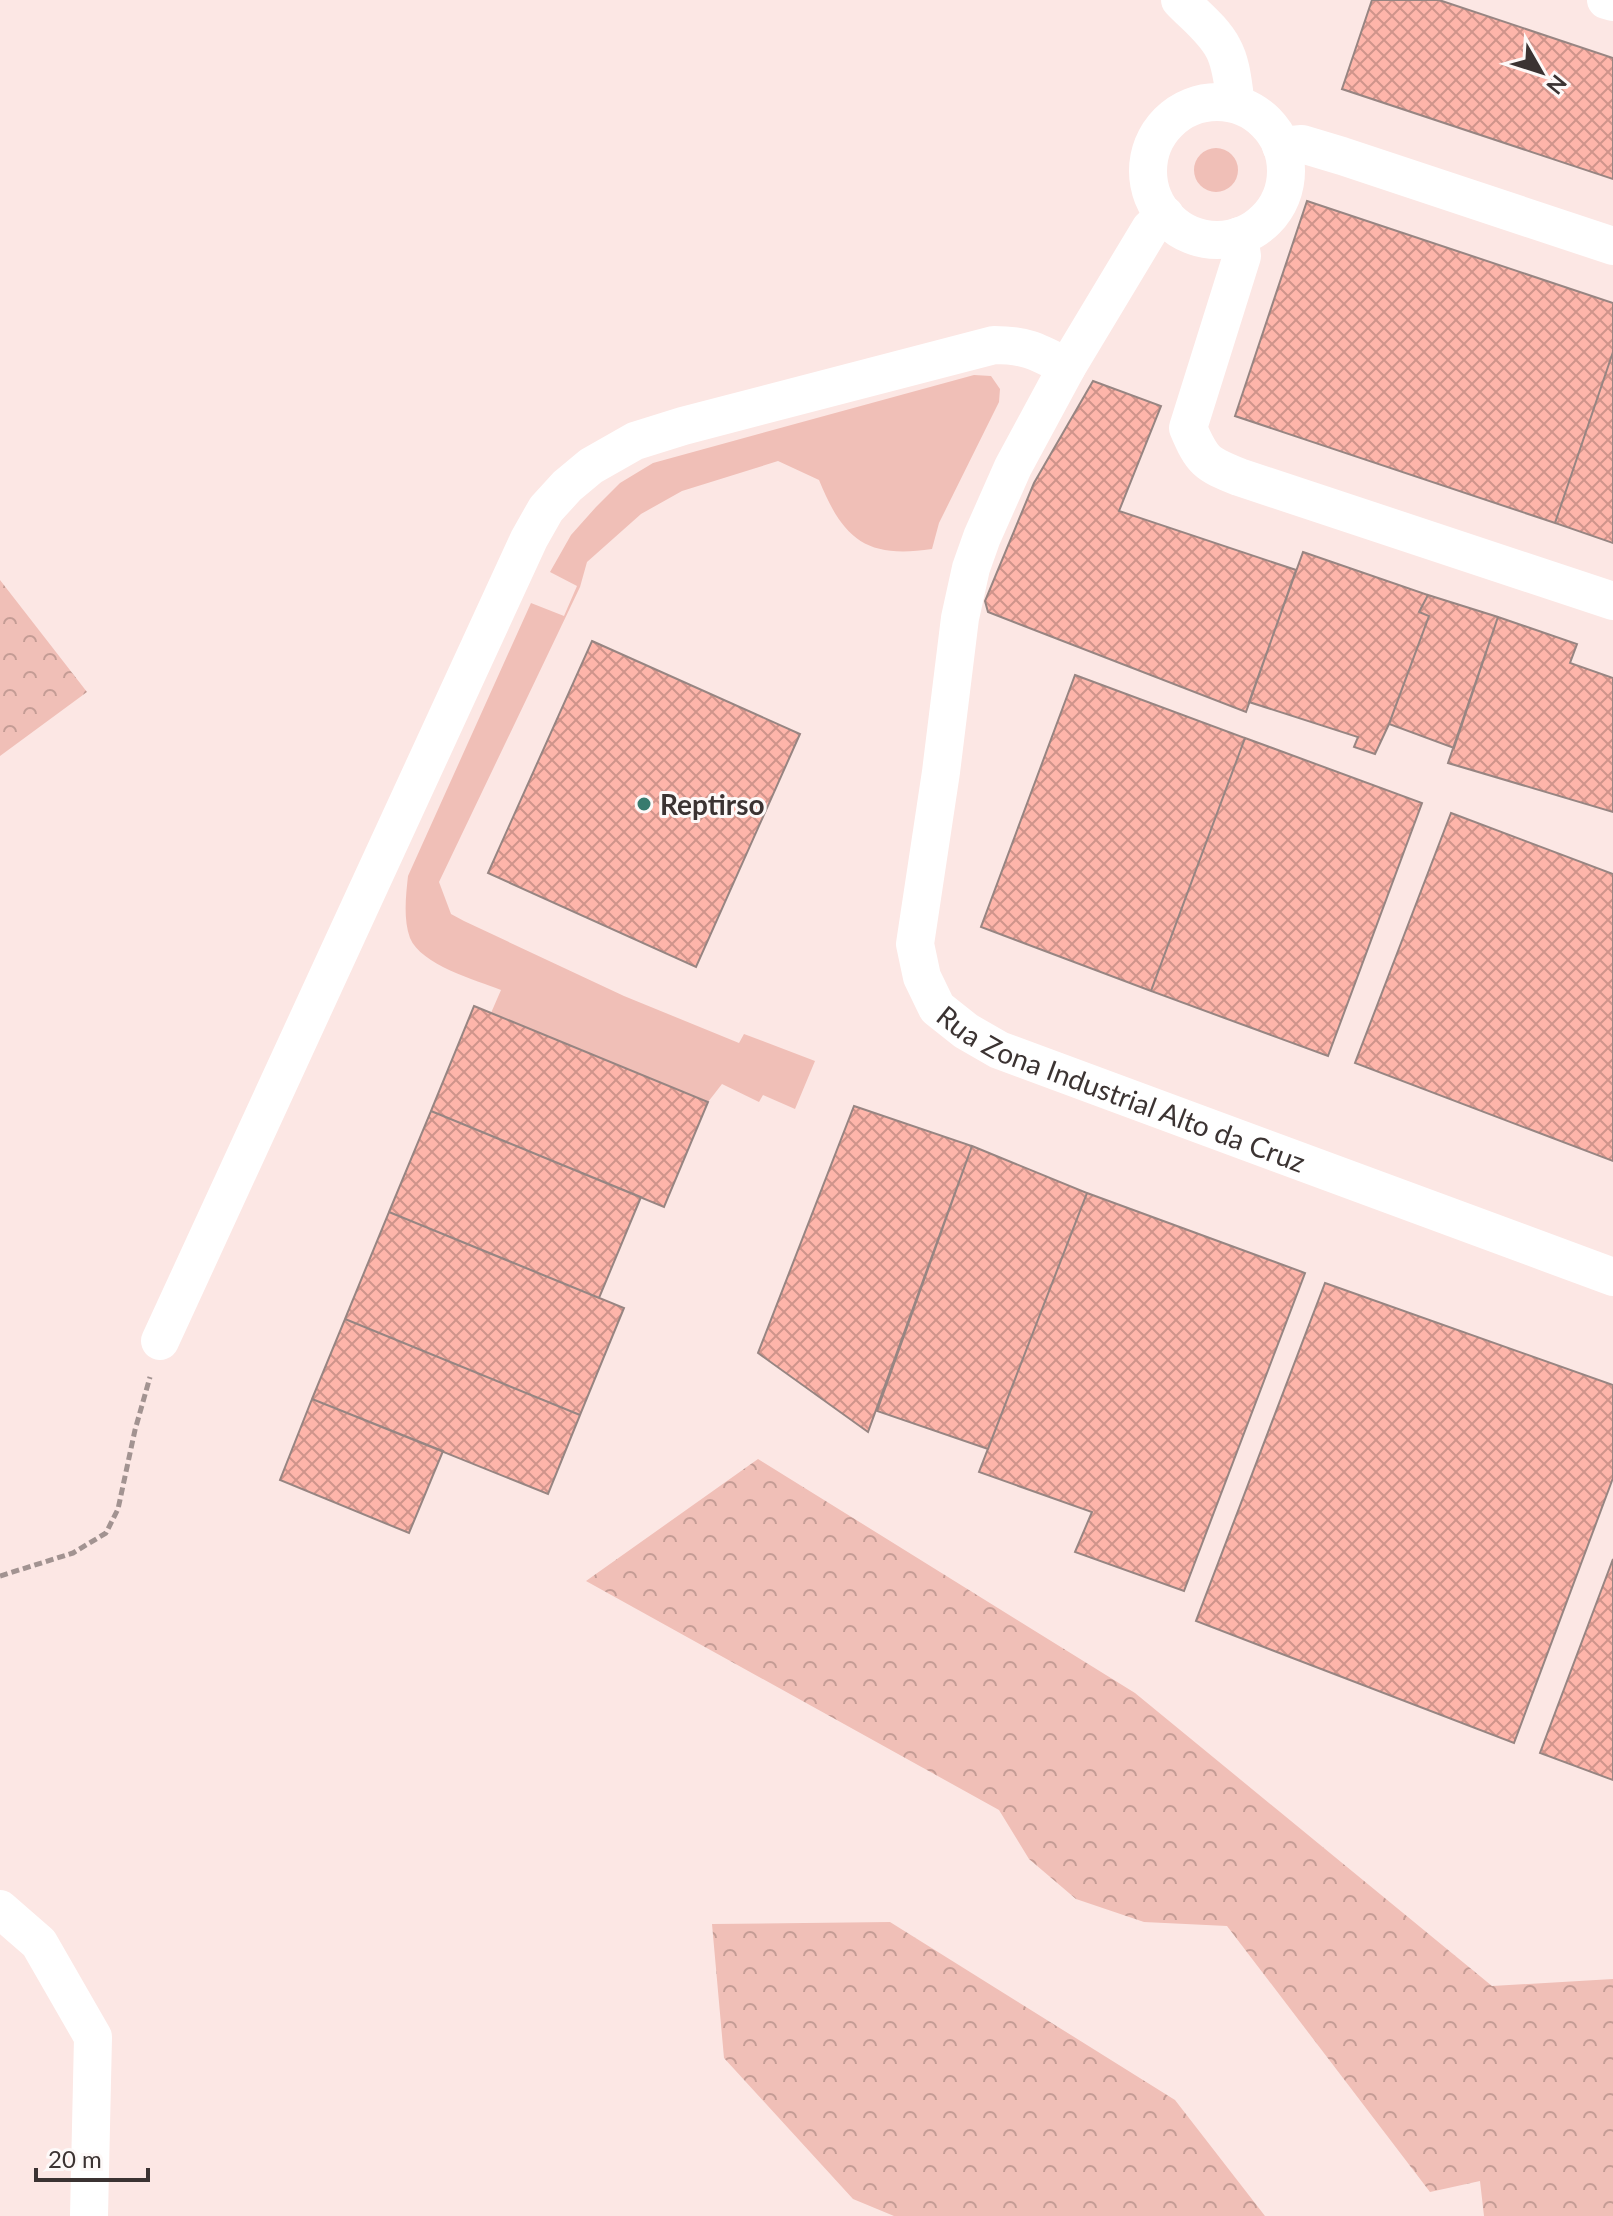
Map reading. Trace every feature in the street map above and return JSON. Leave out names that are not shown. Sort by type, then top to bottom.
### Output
[{"type":"street","points":[[1180,0],[1212,31],[1224,49],[1236,104]]},
{"type":"street","points":[[1606,0],[1613,2]]},
{"type":"street","points":[[1212,102],[1236,104],[1257,114],[1274,130],[1281,146],[1287,175],[1281,198],[1268,218],[1250,232],[1239,236],[1208,240],[1188,234],[1171,223],[1158,208],[1149,186],[1149,162],[1156,140],[1169,121],[1189,108],[1212,102]]},
{"type":"street","points":[[1281,146],[1302,144],[1342,156],[1613,246]]},
{"type":"street","name":"Rua Zona Industrial Alto da Cruz","points":[[1165,215],[1150,229],[1067,367],[1013,467],[971,568],[960,618],[915,944],[922,977],[937,1008],[966,1031],[999,1050],[1613,1277]]},
{"type":"street","points":[[1239,236],[1242,256],[1188,428],[1198,451],[1213,467],[1613,601]]},
{"type":"street","points":[[160,1341],[529,539],[546,509],[567,486],[591,466],[635,441],[994,345],[1033,349],[1067,367]]},
{"type":"street","points":[[0,1909],[39,1943],[93,2037],[89,2216]]},
{"type":"path","points":[[0,1576],[73,1553],[106,1533],[118,1509],[135,1430],[160,1341]]},
{"type":"green space","points":[[1216,148],[1231,155],[1238,170],[1231,185],[1216,192],[1201,185],[1194,170],[1201,155]]},
{"type":"green space","points":[[974,375],[991,376],[1000,389],[999,402],[939,523],[932,549],[890,551],[860,540],[838,517],[819,480],[778,461],[682,491],[641,514],[587,562],[580,587],[439,882],[451,914],[464,921],[624,996],[739,1043],[744,1034],[815,1061],[795,1109],[763,1095],[759,1102],[722,1084],[708,1102],[491,1013],[501,990],[437,964],[416,948],[410,938],[406,915],[408,876],[531,603],[564,616],[577,586],[550,572],[571,535],[620,483],[653,463]]},
{"type":"green space","points":[[0,580],[87,692],[0,756]]},
{"type":"green space","points":[[758,1459],[1135,1693],[1492,1986],[1613,1979],[1613,2216],[1484,2216],[1480,2181],[1430,2192],[1227,1926],[1144,1922],[1076,1899],[1029,1859],[999,1810],[586,1581]]},
{"type":"green space","points":[[890,1922],[1175,2100],[1265,2216],[894,2216],[853,2199],[724,2058],[712,1924]]},
{"type":"building","points":[[1372,0],[1439,0],[1613,58],[1613,179],[1342,89]]},
{"type":"building","points":[[1307,201],[1613,303],[1613,352],[1555,523],[1235,416]]},
{"type":"building","points":[[1613,352],[1613,543],[1555,523]]},
{"type":"building","points":[[1093,381],[1161,406],[1119,511],[1296,570],[1246,712],[988,612],[985,601],[1034,483]]},
{"type":"building","points":[[1303,552],[1428,595],[1419,612],[1429,616],[1375,754],[1354,747],[1358,737],[1249,702]]},
{"type":"building","points":[[1428,595],[1498,617],[1454,748],[1389,724],[1429,616],[1419,612]]},
{"type":"building","points":[[1498,617],[1577,644],[1570,663],[1613,678],[1613,812],[1448,763]]},
{"type":"building","name":"Reptirso","points":[[592,641],[800,734],[696,967],[488,873]]},
{"type":"building","points":[[1075,675],[1245,738],[1151,991],[981,927]]},
{"type":"building","points":[[1245,738],[1422,803],[1328,1056],[1151,991]]},
{"type":"building","points":[[1451,813],[1613,874],[1613,1161],[1355,1063]]},
{"type":"building","points":[[474,1006],[708,1102],[664,1207],[431,1111]]},
{"type":"building","points":[[854,1106],[972,1146],[868,1432],[758,1353]]},
{"type":"building","points":[[431,1111],[641,1197],[599,1298],[389,1212]]},
{"type":"building","points":[[972,1146],[1087,1193],[988,1449],[877,1411]]},
{"type":"building","points":[[1087,1193],[1305,1273],[1184,1591],[1075,1552],[1092,1512],[979,1472]]},
{"type":"building","points":[[389,1212],[624,1308],[580,1415],[345,1319]]},
{"type":"building","points":[[1325,1283],[1613,1385],[1613,1478],[1514,1743],[1196,1621]]},
{"type":"building","points":[[345,1319],[580,1415],[548,1494],[312,1399]]},
{"type":"building","points":[[312,1399],[443,1451],[409,1533],[280,1480]]},
{"type":"building","points":[[1613,1559],[1613,1780],[1540,1753]]},
{"type":"place","name":"Reptirso","points":[[644,804]]}]
